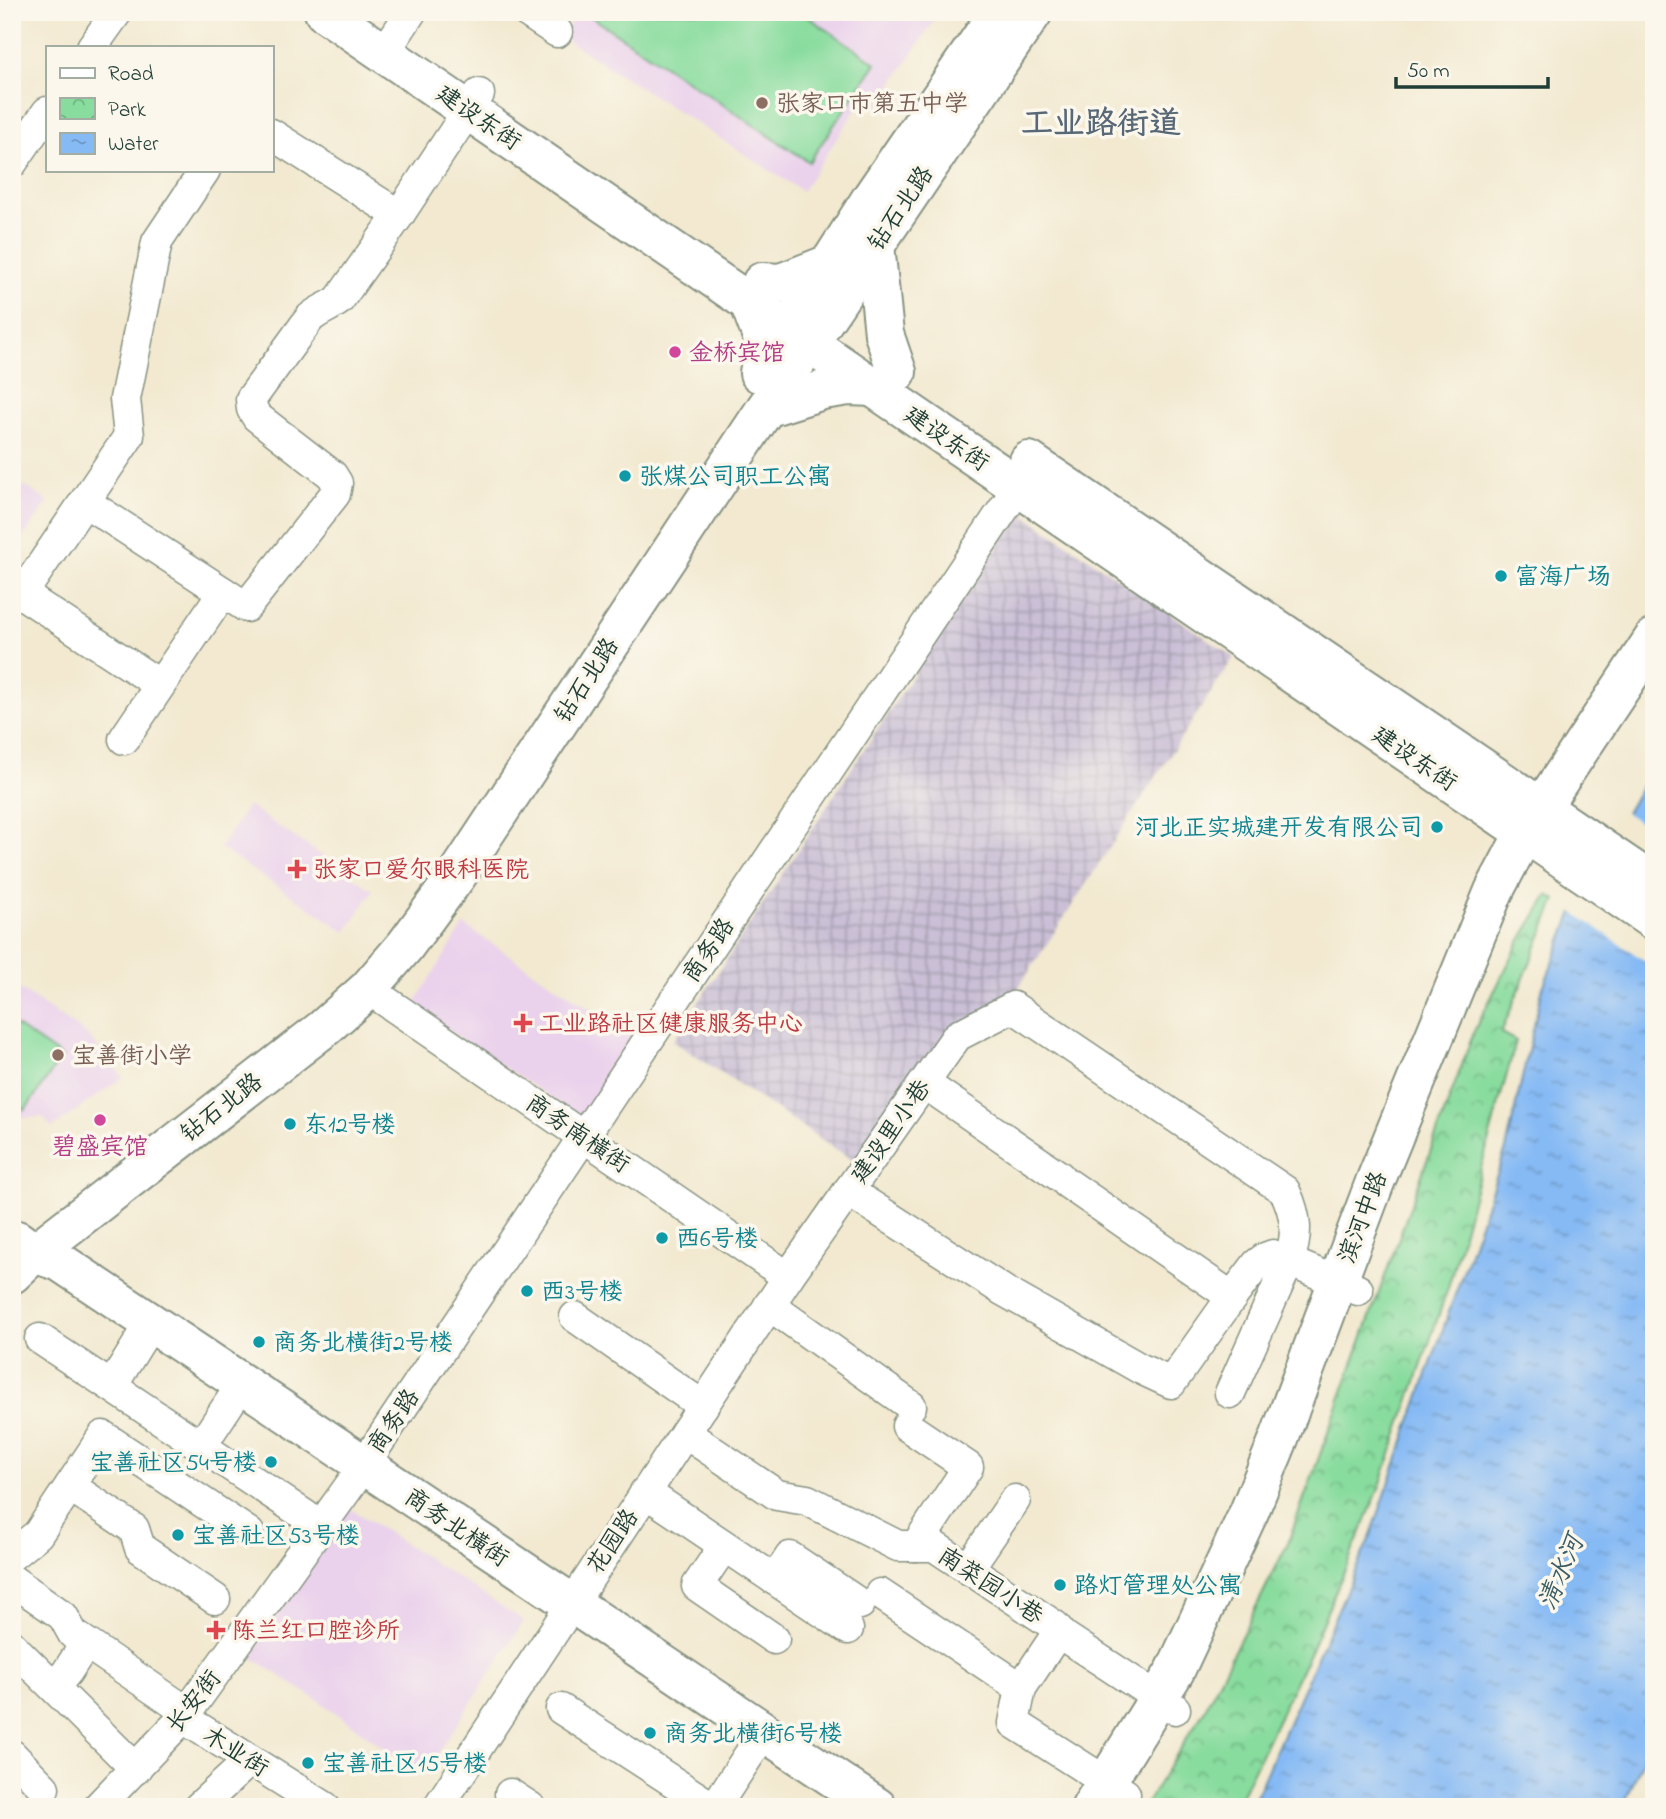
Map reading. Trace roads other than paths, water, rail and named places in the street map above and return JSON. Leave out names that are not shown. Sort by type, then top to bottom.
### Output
[{"type":"main road","name":"建设东街","points":[[324,12],[397,34]]},
{"type":"main road","name":"建设东街","points":[[358,12],[397,34],[474,102],[1554,835]]},
{"type":"main road","name":"钻石北路","points":[[805,326],[829,264],[999,12]]},
{"type":"main road","name":"钻石北路","points":[[17,1249],[324,1028],[368,989],[405,946],[458,874],[805,326],[875,245],[1033,12]]},
{"type":"main road","points":[[829,264],[755,292],[764,342],[763,391],[823,390],[885,379],[884,334],[875,245]]},
{"type":"main road","name":"建设东街","points":[[885,379],[1019,486],[1554,835]]},
{"type":"main road","name":"钻石北路","points":[[17,1249],[245,1062],[333,987],[371,949],[420,884],[623,583],[763,391]]},
{"type":"main road","name":"滨河中路","points":[[1554,835],[1654,638]]},
{"type":"main road","name":"滨河中路","points":[[1110,1797],[1167,1704],[1175,1671],[1249,1512],[1348,1286],[1375,1182],[1494,891],[1554,835],[1654,678]]},
{"type":"main road","points":[[1554,835],[1654,884]]},
{"type":"main road","points":[[1554,835],[1654,921]]},
{"type":"main road","name":"商务北横街","points":[[17,1249],[61,1262],[145,1333],[758,1741],[877,1807]]},
{"type":"main road","name":"商务北横街","points":[[758,1741],[836,1807]]},
{"type":"street","points":[[93,46],[117,12]]},
{"type":"street","points":[[527,12],[556,32]]},
{"type":"street","points":[[85,502],[246,607],[335,494],[337,483],[332,475],[257,418],[251,409],[251,399],[310,318],[339,300],[474,102]]},
{"type":"street","points":[[12,163],[46,114]]},
{"type":"street","points":[[273,135],[399,215]]},
{"type":"street","points":[[160,685],[22,594],[130,436],[125,399],[157,242],[204,172]]},
{"type":"street","name":"商务路","points":[[358,1474],[1019,486]]},
{"type":"street","points":[[124,739],[223,592]]},
{"type":"street","name":"商务南横街","points":[[368,989],[583,1137],[618,1152],[776,1262]]},
{"type":"street","name":"建设里小巷","points":[[776,1262],[848,1191],[957,1036],[1013,1007],[1285,1191],[1293,1208],[1296,1224],[1294,1246],[1289,1261]]},
{"type":"street","points":[[924,1083],[1232,1297]]},
{"type":"street","points":[[848,1191],[1004,1291],[1171,1383],[1232,1297],[1257,1264],[1265,1258],[1273,1255],[1348,1286]]},
{"type":"street","points":[[1230,1393],[1289,1261]]},
{"type":"street","name":"花园路","points":[[438,1807],[769,1305],[776,1262]]},
{"type":"street","points":[[769,1305],[909,1416],[968,1467],[916,1546]]},
{"type":"street","points":[[575,1317],[703,1406]]},
{"type":"street","points":[[111,1386],[145,1333]]},
{"type":"street","points":[[40,1339],[306,1516]]},
{"type":"street","points":[[188,1493],[236,1393]]},
{"type":"street","name":"南菜园小巷","points":[[685,1433],[777,1495],[807,1500],[898,1546],[934,1546],[1167,1704]]},
{"type":"street","points":[[12,1555],[38,1534],[103,1436],[249,1533]]},
{"type":"street","name":"长安街","points":[[98,1807],[136,1769],[358,1474]]},
{"type":"street","points":[[70,1486],[134,1529],[140,1548],[215,1599]]},
{"type":"street","points":[[645,1492],[775,1580],[862,1609],[1021,1688]]},
{"type":"street","points":[[968,1569],[1016,1500]]},
{"type":"street","points":[[724,1546],[697,1587],[774,1639]]},
{"type":"street","points":[[996,1587],[1003,1577],[1091,1636]]},
{"type":"street","name":"木业街","points":[[12,1580],[63,1616],[73,1634],[250,1759],[325,1807]]},
{"type":"street","points":[[1059,1631],[1021,1688],[1014,1723],[1110,1797]]},
{"type":"street","points":[[54,1687],[86,1643]]},
{"type":"street","points":[[12,1646],[136,1769]]},
{"type":"street","points":[[561,1709],[713,1807],[758,1741]]},
{"type":"street","points":[[12,1755],[44,1788]]},
{"type":"street","points":[[199,1807],[250,1759]]},
{"type":"water","name":"清水河","points":[[1654,765],[1654,1734],[1623,1807],[1251,1807],[1371,1535],[1506,1149],[1542,990],[1584,885]]},
{"type":"place","name":"张家口市第五中学","points":[[762,103]]},
{"type":"place","name":"金桥宾馆","points":[[675,352]]},
{"type":"place","name":"张煤公司职工公寓","points":[[625,476]]},
{"type":"place","name":"富海广场","points":[[1501,576]]},
{"type":"place","name":"河北正实城建开发有限公司","points":[[1437,827]]},
{"type":"place","name":"张家口爱尔眼科医院","points":[[297,869]]},
{"type":"place","name":"工业路社区健康服务中心","points":[[523,1023]]},
{"type":"place","name":"宝善街小学","points":[[58,1055]]},
{"type":"place","name":"碧盛宾馆","points":[[100,1120]]},
{"type":"place","name":"东12号楼","points":[[290,1124]]},
{"type":"place","name":"西6号楼","points":[[662,1238]]},
{"type":"place","name":"西3号楼","points":[[527,1291]]},
{"type":"place","name":"商务北横街2号楼","points":[[259,1342]]},
{"type":"place","name":"宝善社区54号楼","points":[[271,1462]]},
{"type":"place","name":"宝善社区53号楼","points":[[178,1535]]},
{"type":"place","name":"路灯管理处公寓","points":[[1060,1585]]},
{"type":"place","name":"陈兰红口腔诊所","points":[[216,1630]]},
{"type":"place","name":"商务北横街6号楼","points":[[650,1733]]},
{"type":"place","name":"宝善社区15号楼","points":[[308,1763]]},
{"type":"district","name":"工业路街道","points":[[1101,122]]}]
